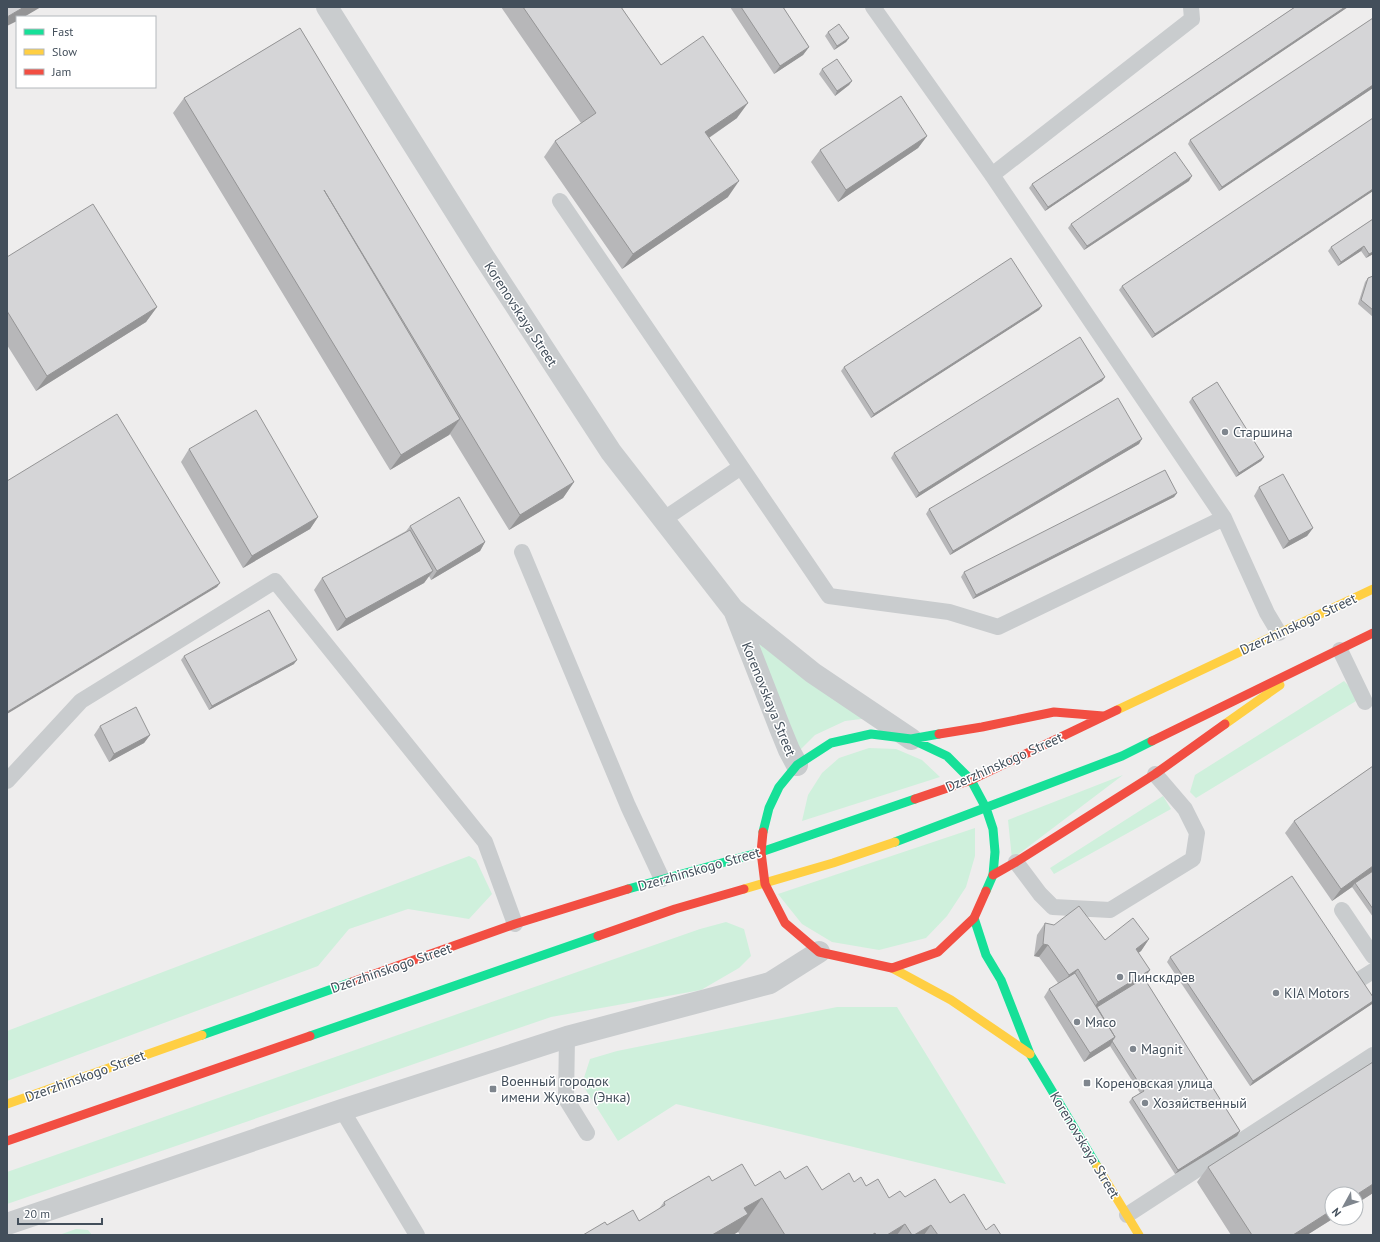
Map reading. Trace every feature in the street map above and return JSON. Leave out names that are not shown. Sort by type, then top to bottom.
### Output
[{"type":"main road","name":"Dzerzhinskogo Street","points":[[7,1104],[516,924],[662,879],[761,852],[971,780],[1373,589]]},
{"type":"main road","points":[[7,1142],[674,909],[765,884],[866,852],[986,808],[1122,756],[1373,633]]},
{"type":"main road","points":[[819,952],[892,968],[938,952],[974,918],[993,875],[1155,774],[1307,666]]},
{"type":"main road","points":[[797,765],[831,743],[871,734],[911,739],[982,727],[1054,712],[1103,716]]},
{"type":"main road","name":"Korenovskaya Street","points":[[911,739],[947,756],[971,780],[986,808],[993,829],[995,852],[993,875]]},
{"type":"main road","name":"Korenovskaya Street","points":[[797,765],[779,787],[769,808],[762,829],[761,852],[765,884],[785,923],[819,952]]},
{"type":"main road","name":"Korenovskaya Street","points":[[974,918],[986,955],[1001,980],[1030,1054],[1139,1235]]},
{"type":"main road","name":"Korenovskaya Street","points":[[892,968],[951,1000],[1030,1054]]},
{"type":"street","name":"Korenovskaya Street","points":[[327,7],[484,257],[611,452],[733,609],[813,673],[911,739]]},
{"type":"street","name":"Korenovskaya Street","points":[[733,609],[789,750],[797,765]]},
{"type":"street","points":[[7,1224],[342,1110],[567,1037],[770,983],[819,952]]},
{"type":"lane","points":[[873,7],[992,175],[1224,518],[1267,613],[1279,633]]},
{"type":"lane","points":[[992,175],[1192,19],[1191,7]]},
{"type":"lane","points":[[560,201],[829,596],[949,612],[998,627],[1224,518]]},
{"type":"lane","points":[[664,519],[742,467]]},
{"type":"lane","points":[[522,552],[628,806],[662,879]]},
{"type":"lane","points":[[7,781],[81,701],[275,581],[485,842],[516,924]]},
{"type":"lane","points":[[1340,650],[1365,702]]},
{"type":"lane","points":[[1016,862],[1040,894],[1053,907],[1110,910],[1193,859],[1197,833],[1185,808],[1155,774]]},
{"type":"lane","points":[[1342,910],[1373,956]]},
{"type":"lane","points":[[1357,981],[1373,972]]},
{"type":"lane","points":[[567,1037],[566,1099],[587,1133]]},
{"type":"lane","points":[[1127,1215],[1373,1055]]},
{"type":"lane","points":[[342,1110],[416,1235]]},
{"type":"green space","points":[[750,634],[869,718],[845,721],[815,735],[798,752]]},
{"type":"green space","points":[[1344,681],[1361,698],[1196,798],[1190,792],[1195,775]]},
{"type":"green space","points":[[869,748],[896,749],[922,760],[940,777],[802,821],[808,795],[822,773],[839,758]]},
{"type":"green space","points":[[1123,775],[1012,859],[1008,820]]},
{"type":"green space","points":[[1163,796],[1171,809],[1054,874],[1050,868]]},
{"type":"green space","points":[[975,828],[975,856],[966,887],[947,916],[926,938],[879,950],[832,942],[802,924],[778,894]]},
{"type":"green space","points":[[469,856],[476,860],[492,894],[469,919],[408,909],[349,929],[318,966],[7,1081],[7,1031]]},
{"type":"green space","points":[[726,922],[744,929],[751,956],[739,968],[701,990],[551,1017],[7,1204],[7,1172],[700,929]]},
{"type":"green space","points":[[837,1007],[897,1007],[1006,1184],[676,1104],[618,1141],[582,1084],[590,1059],[617,1051]]},
{"type":"green space","points":[[76,1229],[88,1230],[92,1235],[59,1235]]},
{"type":"building","points":[[7,7],[24,7],[7,17]]},
{"type":"building","points":[[523,7],[621,7],[661,65],[703,36],[748,103],[705,132],[739,181],[633,254],[555,141],[596,113]]},
{"type":"building","points":[[741,7],[783,7],[809,47],[780,66]]},
{"type":"building","points":[[1295,7],[1345,7],[1048,207],[1032,184]]},
{"type":"building","points":[[1373,18],[1373,85],[1222,187],[1190,140]]},
{"type":"building","points":[[839,24],[849,38],[837,46],[828,32]]},
{"type":"building","points":[[300,28],[574,482],[520,515],[324,190],[460,419],[401,455],[184,98]]},
{"type":"building","points":[[837,59],[852,81],[837,91],[822,69]]},
{"type":"building","points":[[901,96],[927,136],[846,190],[820,150]]},
{"type":"building","points":[[1373,118],[1373,189],[1155,334],[1122,286]]},
{"type":"building","points":[[1175,152],[1192,176],[1087,246],[1071,224]]},
{"type":"building","points":[[93,204],[157,307],[47,376],[7,311],[7,257]]},
{"type":"building","points":[[1373,219],[1373,252],[1369,254],[1364,246],[1341,262],[1331,247]]},
{"type":"building","points":[[1011,258],[1042,306],[874,414],[844,367]]},
{"type":"building","points":[[1373,276],[1373,310],[1361,300],[1368,278]]},
{"type":"building","points":[[1080,337],[1105,377],[919,493],[894,453]]},
{"type":"building","name":"Старшина","points":[[1217,382],[1264,457],[1239,473],[1192,398]]},
{"type":"building","points":[[1118,398],[1142,439],[953,551],[929,509]]},
{"type":"building","points":[[256,410],[318,517],[252,556],[189,449]]},
{"type":"building","points":[[117,414],[220,583],[7,712],[7,481]]},
{"type":"building","points":[[1165,470],[1177,493],[976,595],[964,572]]},
{"type":"building","points":[[1283,474],[1313,528],[1289,541],[1259,487]]},
{"type":"building","points":[[459,497],[485,542],[437,571],[410,526]]},
{"type":"building","points":[[410,530],[433,571],[346,619],[322,578]]},
{"type":"building","points":[[269,610],[297,660],[212,706],[184,656]]},
{"type":"building","points":[[136,707],[150,735],[114,754],[100,726]]},
{"type":"building","points":[[1373,766],[1373,866],[1341,889],[1294,821]]},
{"type":"building","points":[[1373,871],[1373,909],[1355,883]]},
{"type":"building","name":"KIA Motors","points":[[1292,876],[1373,997],[1373,1001],[1253,1081],[1170,957]]},
{"type":"building","points":[[1079,906],[1105,940],[1133,918],[1149,939],[1136,949],[1150,970],[1098,1002],[1078,969],[1069,975],[1048,945],[1043,944],[1045,923],[1054,925]]},
{"type":"building","points":[[1075,973],[1115,1037],[1090,1053],[1049,989]]},
{"type":"building","points":[[1144,978],[1240,1131],[1178,1170],[1132,1098],[1144,1091],[1112,1041],[1115,1037],[1097,1007]]},
{"type":"building","points":[[1373,1062],[1373,1184],[1364,1190],[1364,1186],[1324,1186],[1324,1215],[1293,1235],[1252,1235],[1208,1167]]},
{"type":"building","points":[[742,1164],[755,1186],[780,1171],[785,1179],[807,1166],[822,1190],[849,1173],[854,1182],[861,1177],[866,1186],[878,1179],[889,1198],[900,1191],[905,1197],[935,1179],[950,1203],[964,1194],[986,1230],[994,1224],[1001,1235],[938,1235],[931,1225],[912,1235],[905,1224],[887,1235],[876,1235],[875,1233],[872,1235],[785,1235],[762,1198],[744,1208],[748,1214],[712,1235],[583,1235],[605,1222],[607,1225],[633,1210],[639,1221],[665,1205],[664,1202],[709,1176],[712,1181]]},
{"type":"traffic: fast","points":[[763,832],[769,808],[779,787],[797,765],[831,743],[871,734],[911,739],[939,734]]},
{"type":"traffic: fast","points":[[911,739],[947,756],[971,780],[986,808],[993,829],[995,852],[993,875],[986,891]]},
{"type":"traffic: fast","points":[[895,842],[1122,756],[1152,741]]},
{"type":"traffic: fast","points":[[628,889],[761,852],[915,799]]},
{"type":"traffic: fast","points":[[974,918],[986,955],[1001,980],[1030,1054],[1097,1166]]},
{"type":"traffic: fast","points":[[310,1036],[598,936]]},
{"type":"traffic: fast","points":[[202,1035],[352,982]]},
{"type":"traffic: slow","points":[[1117,710],[1373,589]]},
{"type":"traffic: slow","points":[[1225,724],[1280,685]]},
{"type":"traffic: slow","points":[[744,889],[833,863],[895,842]]},
{"type":"traffic: slow","points":[[892,968],[951,1000],[1030,1054]]},
{"type":"traffic: slow","points":[[7,1104],[202,1035]]},
{"type":"traffic: slow","points":[[1097,1166],[1139,1235]]},
{"type":"traffic: jam","points":[[1152,741],[1373,633]]},
{"type":"traffic: jam","points":[[915,799],[971,780],[1117,710]]},
{"type":"traffic: jam","points":[[939,734],[982,727],[1054,712],[1103,716]]},
{"type":"traffic: jam","points":[[993,875],[1155,774],[1225,724]]},
{"type":"traffic: jam","points":[[763,832],[761,852],[765,884],[785,923],[819,952],[892,968],[938,952],[974,918],[986,891]]},
{"type":"traffic: jam","points":[[352,982],[515,924],[628,889]]},
{"type":"traffic: jam","points":[[598,936],[675,909],[744,889]]},
{"type":"traffic: jam","points":[[7,1141],[310,1036]]},
{"type":"place","name":"Старшина","points":[[1225,432]]},
{"type":"place","name":"Пинскдрев","points":[[1120,977]]},
{"type":"place","name":"KIA Motors","points":[[1276,993]]},
{"type":"place","name":"Мясо","points":[[1077,1022]]},
{"type":"place","name":"Magnit","points":[[1133,1049]]},
{"type":"place","name":"Кореновская улица","points":[[1087,1083]]},
{"type":"place","name":"Военный городок имени Жукова (Энка)","points":[[493,1089]]},
{"type":"place","name":"Хозяйственный","points":[[1145,1103]]}]
